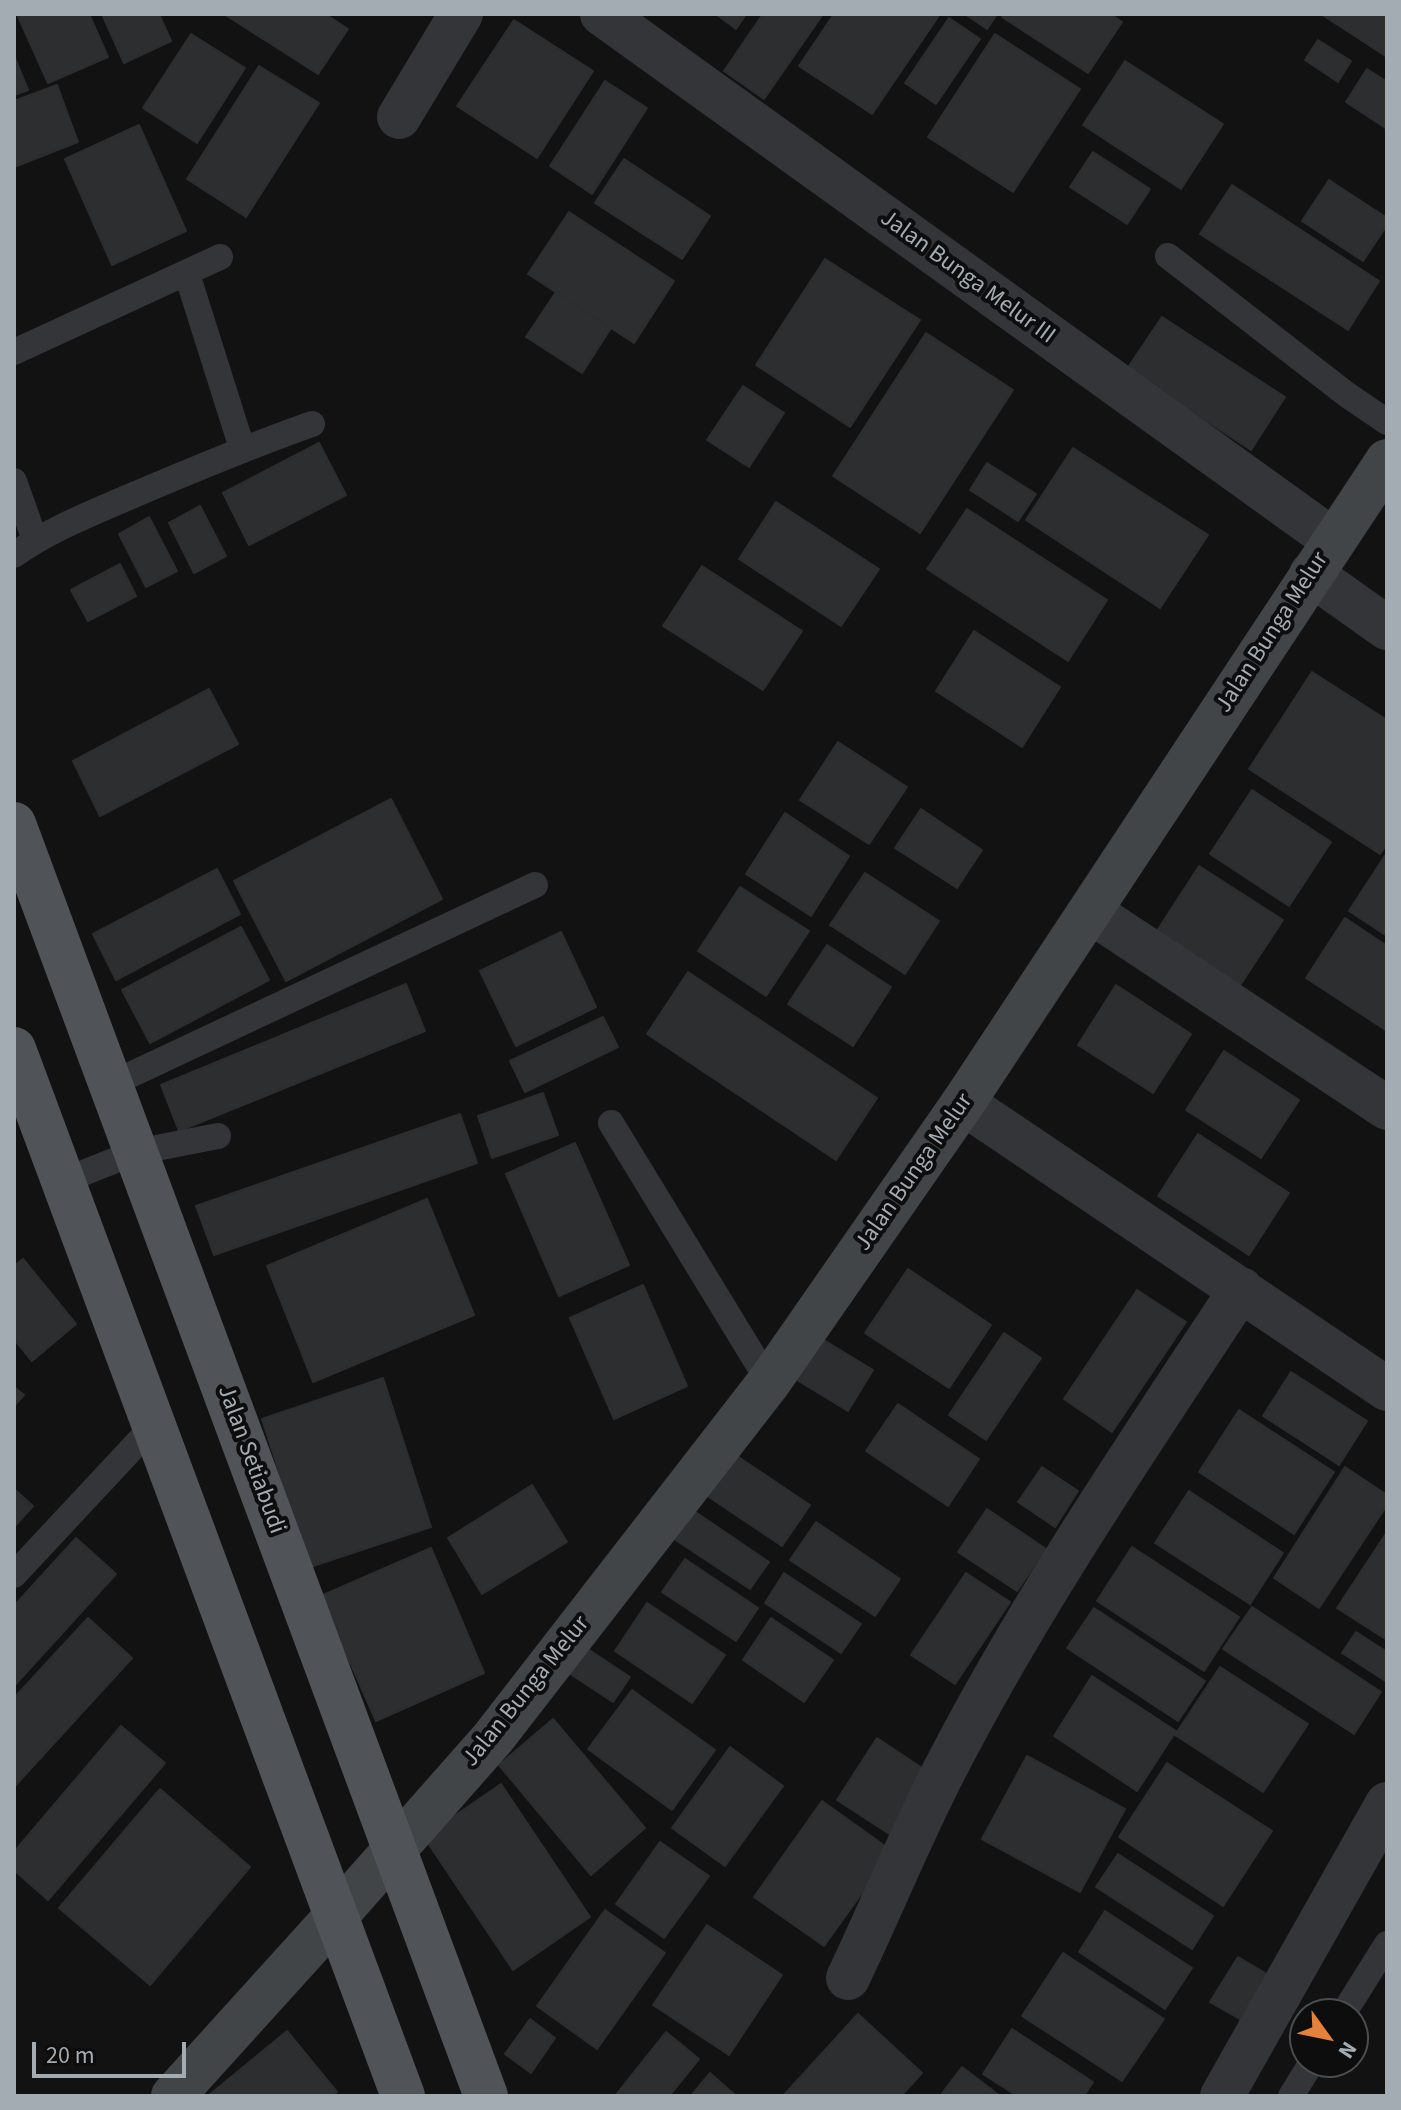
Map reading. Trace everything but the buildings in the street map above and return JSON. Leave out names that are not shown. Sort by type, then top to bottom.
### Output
[{"type":"main road","name":"Jalan Setiabudi","points":[[14,824],[486,2096]]},
{"type":"main road","points":[[14,1049],[403,2096]]},
{"type":"street","points":[[399,117],[461,14]]},
{"type":"street","name":"Jalan Bunga Melur III","points":[[602,14],[1322,557],[1387,628]]},
{"type":"street","name":"Jalan Bunga Melur","points":[[173,2096],[493,1738],[769,1382],[963,1103],[1387,461]]},
{"type":"street","points":[[1091,912],[1387,1108]]},
{"type":"street","points":[[963,1103],[1387,1389]]},
{"type":"street","points":[[848,1978],[945,1769],[1005,1661],[1124,1466],[1241,1289]]},
{"type":"street","points":[[1222,2096],[1387,1804]]},
{"type":"lane","points":[[1168,256],[1346,394],[1387,422]]},
{"type":"lane","points":[[14,352],[220,257]]},
{"type":"lane","points":[[187,274],[242,448]]},
{"type":"lane","points":[[14,481],[25,547],[242,448],[312,424]]},
{"type":"lane","points":[[111,1084],[535,885]]},
{"type":"lane","points":[[611,1123],[769,1382]]},
{"type":"lane","points":[[63,1181],[136,1152],[218,1136]]},
{"type":"lane","points":[[14,1575],[154,1425]]},
{"type":"lane","points":[[1353,1998],[1387,1944]]},
{"type":"lane","points":[[1291,2096],[1302,2078]]}]
